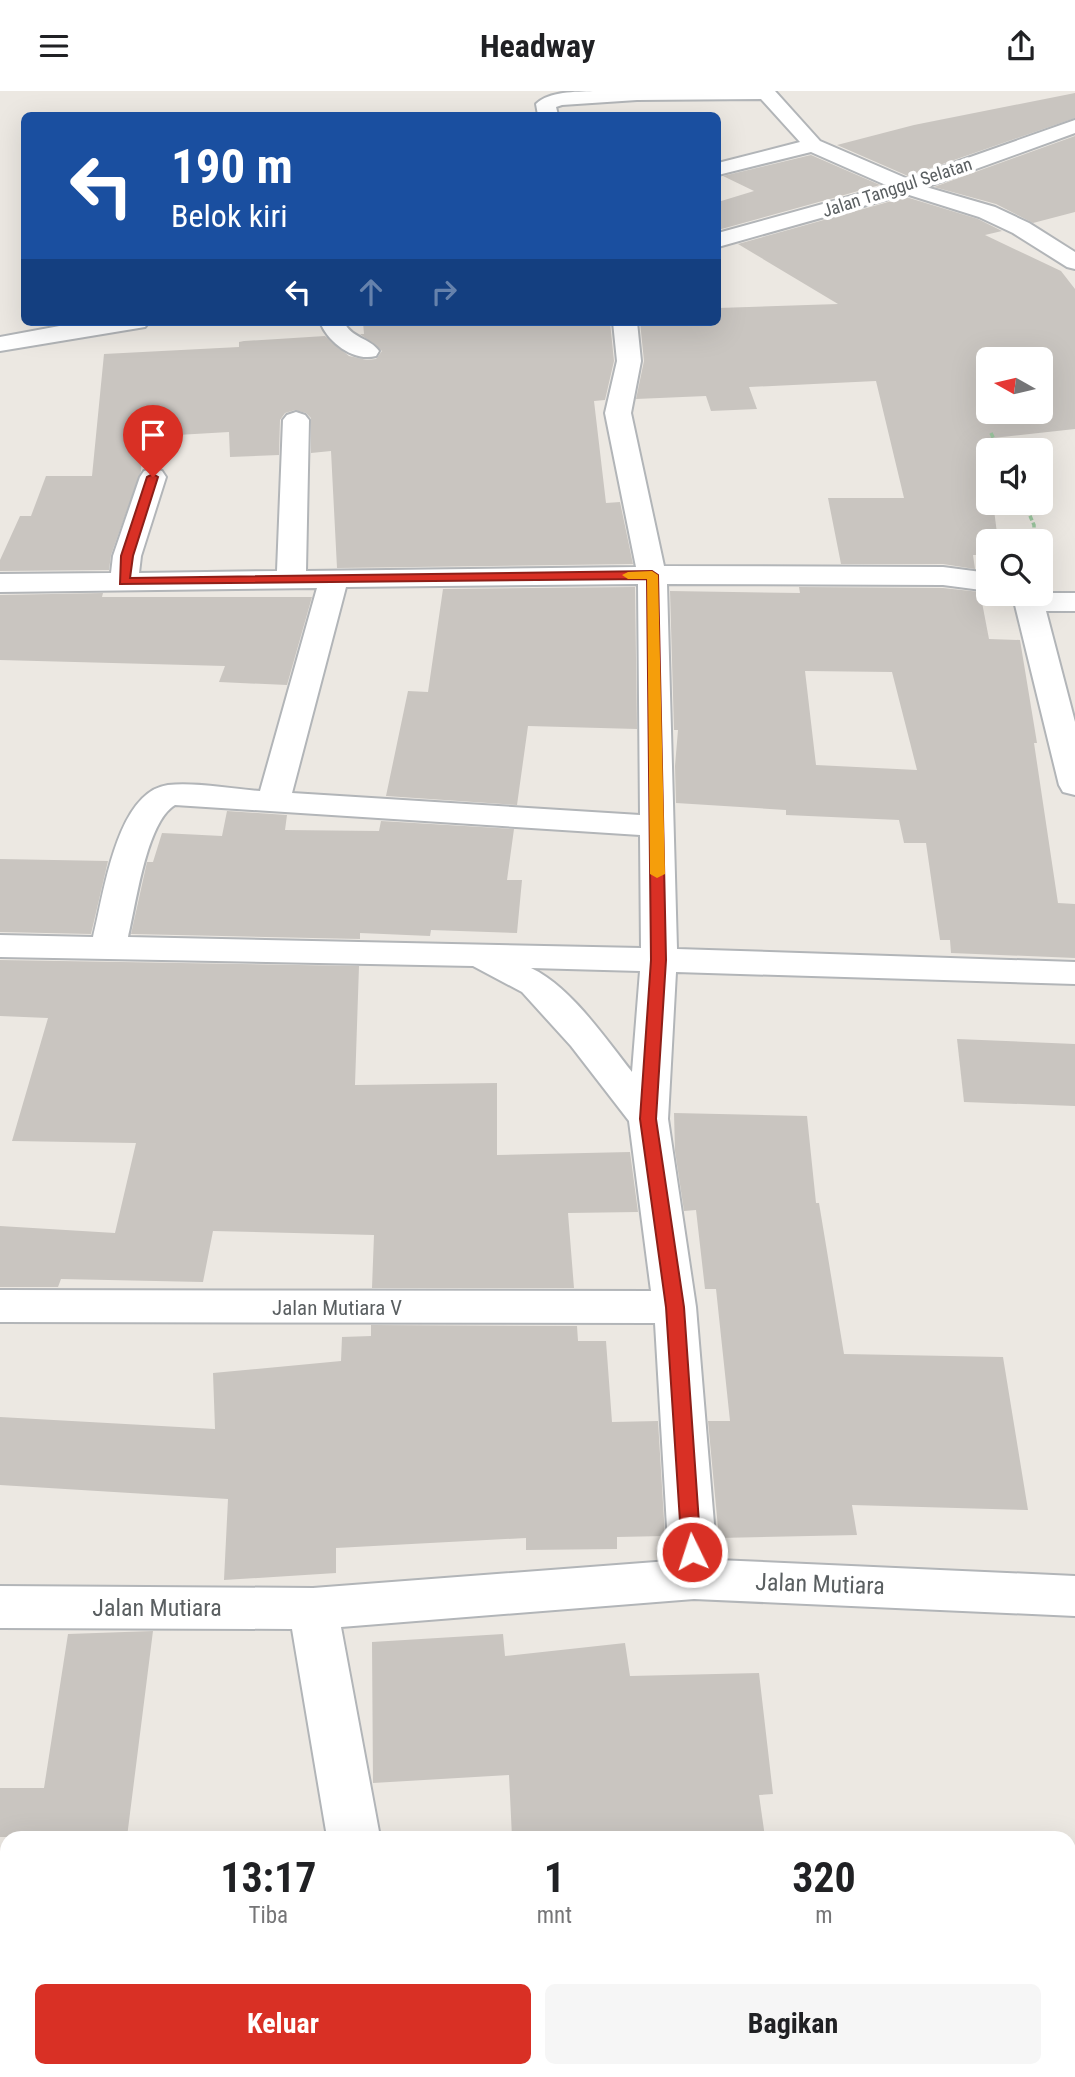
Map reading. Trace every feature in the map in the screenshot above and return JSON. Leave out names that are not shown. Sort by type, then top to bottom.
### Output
[{"type":"street","points":[[547,112],[546,104],[559,99],[631,93],[764,92],[813,145],[920,197],[987,212],[1075,262]]},
{"type":"street","name":"Jalan Tanggul Selatan","points":[[920,197],[1075,126]]},
{"type":"street","points":[[721,168],[813,145]]},
{"type":"street","name":"Jalan Tanggul Selatan","points":[[721,239],[920,197],[979,188]]},
{"type":"street","points":[[0,322],[21,318]]},
{"type":"street","points":[[0,344],[92,326]]},
{"type":"street","points":[[333,326],[345,340],[367,351]]},
{"type":"street","points":[[625,326],[629,361],[618,413],[652,575],[659,960],[648,1119],[675,1307],[694,1579]]},
{"type":"street","points":[[291,580],[296,420]]},
{"type":"street","points":[[124,581],[127,556],[153,477]]},
{"type":"street","points":[[0,583],[652,575],[943,576],[976,580]]},
{"type":"street","points":[[273,802],[334,580]]},
{"type":"street","points":[[1053,600],[1075,602]]},
{"type":"street","points":[[1025,606],[1071,754],[1075,785]]},
{"type":"street","points":[[108,948],[136,835],[153,804],[169,795],[657,826]]},
{"type":"street","points":[[0,946],[476,955],[1075,974]]},
{"type":"street","points":[[476,955],[535,984],[584,1037],[648,1119]]},
{"type":"street","name":"Jalan Mutiara V","points":[[0,1306],[675,1307]]},
{"type":"street","name":"Jalan Mutiara","points":[[0,1607],[313,1609],[694,1579],[934,1588],[1075,1597]]},
{"type":"street","points":[[313,1609],[353,1831]]},
{"type":"path","points":[[991,433],[993,438]]},
{"type":"building","points":[[1075,93],[1075,118],[908,176],[837,145],[914,125]]},
{"type":"building","points":[[1075,136],[1075,212],[1033,223],[996,204],[934,187]]},
{"type":"building","points":[[811,155],[880,185],[721,229],[721,201],[754,191],[723,176]]},
{"type":"building","points":[[906,197],[978,219],[1002,231],[985,235],[1061,271],[1075,289],[1075,429],[976,438],[976,515],[995,515],[996,529],[976,529],[976,555],[973,555],[975,569],[943,564],[841,564],[828,498],[904,498],[876,381],[749,387],[757,409],[711,411],[706,396],[636,399],[644,361],[640,326],[721,326],[721,308],[838,304],[738,244]]},
{"type":"building","points":[[363,326],[610,326],[614,361],[605,400],[594,401],[606,503],[620,502],[633,564],[337,568],[331,451],[311,453],[311,418],[306,413],[295,410],[285,413],[280,420],[279,455],[230,457],[229,432],[143,437],[141,471],[111,555],[109,570],[0,571],[0,560],[20,516],[31,516],[46,476],[92,476],[104,354],[239,347],[239,342],[244,341],[325,336],[349,356],[376,359],[382,351],[360,334],[364,334]]},
{"type":"building","points":[[635,587],[637,729],[528,726],[517,805],[386,796],[408,691],[428,692],[443,589]]},
{"type":"building","points":[[799,587],[943,588],[976,592],[976,606],[983,606],[989,639],[1020,640],[1058,903],[1075,904],[1075,958],[951,953],[950,940],[940,940],[926,843],[904,843],[899,820],[786,815],[786,810],[676,803],[678,730],[674,730],[670,591],[800,593]],"holes":[[[805,671],[892,672],[917,770],[816,765]]]},
{"type":"building","points":[[103,593],[102,597],[312,597],[287,685],[219,682],[225,666],[0,660],[0,595]]},
{"type":"building","points":[[227,811],[287,815],[285,830],[379,831],[381,821],[514,829],[507,880],[522,880],[517,933],[431,930],[430,936],[360,933],[360,939],[131,934],[147,862],[153,862],[162,833],[222,836]]},
{"type":"building","points":[[0,859],[108,861],[91,934],[0,932]]},
{"type":"building","points":[[0,960],[359,966],[355,1085],[497,1083],[497,1155],[630,1152],[638,1212],[568,1213],[574,1288],[372,1288],[374,1235],[213,1231],[203,1282],[61,1279],[58,1287],[0,1287],[0,1226],[115,1233],[136,1143],[12,1141],[48,1018],[0,1016]]},
{"type":"building","points":[[957,1039],[1075,1044],[1075,1106],[964,1102]]},
{"type":"building","points":[[674,1113],[807,1116],[816,1203],[819,1203],[844,1354],[1003,1357],[1028,1510],[852,1505],[857,1535],[719,1538],[708,1421],[730,1421],[716,1289],[705,1289],[696,1210],[684,1211],[675,1151]]},
{"type":"building","points":[[371,1325],[577,1326],[578,1341],[606,1341],[612,1422],[658,1421],[665,1536],[617,1537],[617,1549],[526,1550],[526,1538],[336,1548],[336,1573],[224,1580],[228,1499],[0,1485],[0,1417],[215,1429],[213,1373],[341,1361],[342,1337],[371,1336]]},
{"type":"building","points":[[153,1631],[128,1831],[0,1831],[0,1788],[44,1788],[68,1634]]},
{"type":"building","points":[[503,1634],[505,1656],[625,1643],[630,1676],[759,1673],[773,1794],[759,1795],[764,1831],[512,1831],[509,1775],[373,1783],[372,1642]]},
{"type":"slow traffic","points":[[628,575],[652,575],[657,874]]},
{"type":"route","points":[[153,477],[127,556],[124,581],[652,575],[659,960],[648,1119],[675,1307],[692,1552]]}]
